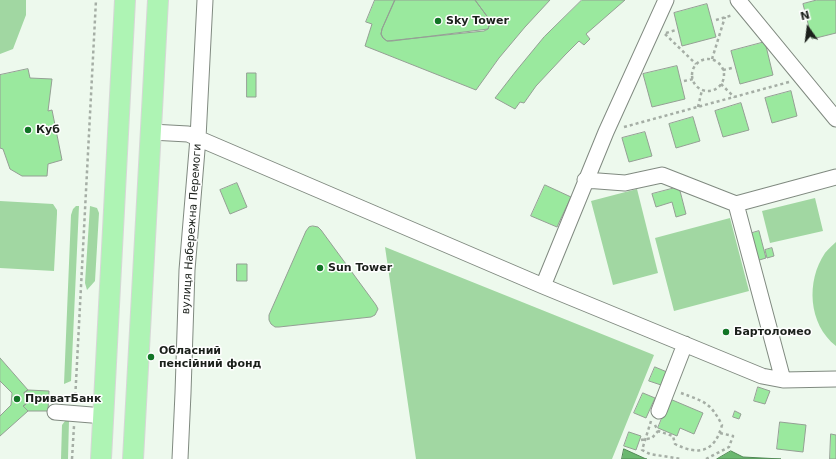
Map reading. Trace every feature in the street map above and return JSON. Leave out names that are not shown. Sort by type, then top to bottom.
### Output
[{"type":"main road","points":[[101,459],[125,0]]},
{"type":"main road","points":[[133,459],[158,0]]},
{"type":"main road","points":[[111,264],[144,266]]},
{"type":"street","name":"вулиця Набережна Перемоги","points":[[180,459],[187,270],[198,138],[206,0]]},
{"type":"street","points":[[543,286],[585,180],[666,0]]},
{"type":"street","points":[[738,0],[836,119]]},
{"type":"street","points":[[151,132],[188,134],[543,286],[762,376],[783,380],[836,379]]},
{"type":"street","points":[[585,180],[625,183],[662,175],[736,204],[836,176]]},
{"type":"street","points":[[736,204],[783,380]]},
{"type":"street","points":[[658,411],[685,344]]},
{"type":"street","points":[[56,412],[104,416]]},
{"type":"path","points":[[72,459],[96,0]]},
{"type":"path","points":[[712,59],[725,17]]},
{"type":"path","points":[[664,33],[696,64]]},
{"type":"path","points":[[706,59],[717,61],[723,70],[723,80],[721,84],[713,90],[702,90],[698,87],[693,79],[693,68],[696,64],[706,59]]},
{"type":"path","points":[[723,70],[732,68]]},
{"type":"path","points":[[684,81],[693,79]]},
{"type":"path","points":[[606,132],[803,79]]},
{"type":"path","points":[[721,84],[734,97]]},
{"type":"path","points":[[698,107],[702,90]]},
{"type":"path","points":[[658,431],[674,436],[675,444],[699,452],[716,442],[722,425],[714,411],[705,403],[668,388]]},
{"type":"path","points":[[658,431],[652,416],[642,450],[650,454],[681,459]]},
{"type":"path","points":[[641,440],[652,438],[658,431]]},
{"type":"path","points":[[706,459],[729,447],[733,436],[720,433]]},
{"type":"shaded area","points":[[0,0],[26,0],[26,15],[13,49],[0,54]]},
{"type":"shaded area","points":[[637,189],[658,273],[613,285],[591,201]]},
{"type":"shaded area","points":[[815,198],[823,231],[770,243],[762,211]]},
{"type":"shaded area","points":[[0,201],[53,204],[57,210],[54,271],[0,268]]},
{"type":"shaded area","points":[[76,206],[79,206],[71,381],[64,384],[71,215]]},
{"type":"shaded area","points":[[90,206],[97,208],[99,213],[95,281],[87,290],[85,283]]},
{"type":"shaded area","points":[[730,218],[749,291],[674,311],[655,238]]},
{"type":"shaded area","points":[[836,242],[836,346],[827,337],[815,314],[813,289],[819,264],[825,253]]},
{"type":"shaded area","points":[[385,247],[654,355],[612,459],[416,459]]},
{"type":"shaded area","points":[[69,420],[68,459],[61,459],[62,425],[65,421]]},
{"type":"shaded area","points":[[624,449],[646,459],[622,459]]},
{"type":"shaded area","points":[[731,451],[743,457],[781,459],[717,459]]},
{"type":"building","points":[[375,0],[395,0],[381,34],[387,41],[392,41],[488,29],[490,23],[489,19],[475,0],[550,0],[499,58],[476,90],[365,46],[372,24],[366,22]]},
{"type":"building","name":"Sky Tower","points":[[395,0],[475,0],[489,19],[490,23],[488,29],[484,31],[387,41],[381,34]]},
{"type":"building","points":[[582,0],[625,0],[586,34],[590,39],[584,45],[579,41],[565,55],[536,86],[524,103],[520,102],[515,109],[495,98],[544,37]]},
{"type":"building","points":[[817,0],[836,0],[836,33],[812,39],[803,4]]},
{"type":"building","points":[[707,4],[716,37],[682,46],[674,13]]},
{"type":"building","points":[[765,42],[773,75],[740,84],[731,51]]},
{"type":"building","points":[[677,66],[685,99],[652,107],[643,74]]},
{"type":"building","name":"Куб","points":[[28,69],[30,78],[52,79],[48,111],[52,110],[62,160],[48,164],[47,176],[22,176],[10,169],[3,149],[0,148],[0,75]]},
{"type":"building","points":[[247,73],[256,73],[256,97],[247,97]]},
{"type":"building","points":[[791,91],[797,116],[772,123],[765,98]]},
{"type":"building","points":[[741,103],[749,130],[723,137],[715,111]]},
{"type":"building","points":[[693,117],[700,141],[676,148],[669,124]]},
{"type":"building","points":[[645,132],[652,156],[629,162],[622,138]]},
{"type":"building","points":[[237,183],[247,207],[230,214],[220,190]]},
{"type":"building","points":[[545,185],[571,197],[557,227],[531,216]]},
{"type":"building","points":[[679,187],[686,214],[676,217],[672,202],[656,207],[652,194]]},
{"type":"building","name":"Sun Tower","points":[[309,227],[318,227],[321,230],[376,305],[378,309],[375,315],[371,317],[279,327],[275,327],[271,324],[269,315],[306,231]]},
{"type":"building","points":[[759,231],[766,258],[756,261],[749,234]]},
{"type":"building","points":[[772,248],[774,256],[767,258],[765,250]]},
{"type":"building","points":[[237,264],[247,264],[247,281],[237,281]]},
{"type":"building","points":[[0,358],[28,390],[24,393],[27,400],[26,404],[23,406],[28,411],[0,436]]},
{"type":"building","points":[[655,367],[667,372],[661,385],[649,381]]},
{"type":"building","points":[[0,381],[12,393],[11,405],[0,416]]},
{"type":"building","points":[[758,387],[770,391],[765,404],[754,401]]},
{"type":"building","points":[[28,390],[49,391],[48,411],[28,411],[23,406],[26,404],[27,400],[24,393]]},
{"type":"building","points":[[643,393],[655,398],[646,418],[634,413]]},
{"type":"building","points":[[670,399],[703,413],[694,434],[680,428],[677,436],[658,428]]},
{"type":"building","points":[[735,411],[741,414],[739,419],[733,417]]},
{"type":"building","points":[[780,422],[806,425],[803,452],[777,449]]},
{"type":"building","points":[[629,432],[641,436],[636,450],[624,446]]},
{"type":"building","points":[[831,434],[836,435],[836,459],[830,459]]},
{"type":"place","name":"Sky Tower","points":[[438,21]]},
{"type":"place","name":"Куб","points":[[28,130]]},
{"type":"place","name":"Sun Tower","points":[[320,268]]},
{"type":"place","name":"Бартоломео","points":[[726,332]]},
{"type":"place","name":"Обласний пенсійний фонд","points":[[151,357]]},
{"type":"place","name":"ПриватБанк","points":[[17,399]]}]
